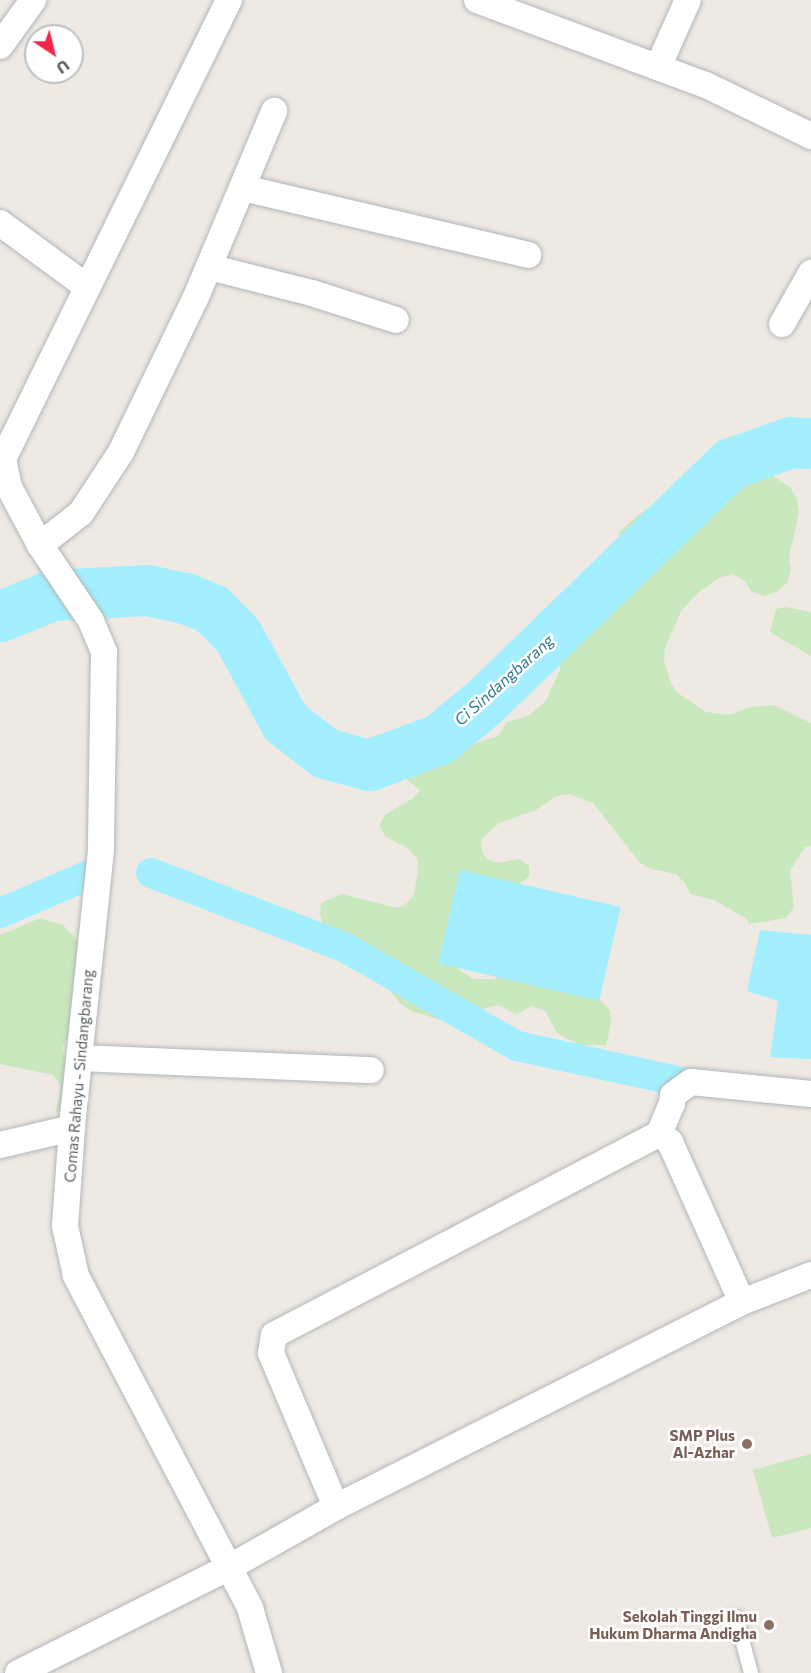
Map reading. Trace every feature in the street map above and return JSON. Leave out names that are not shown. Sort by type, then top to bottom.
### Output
[{"type":"street","points":[[0,46],[33,0]]},
{"type":"street","points":[[2,459],[229,0]]},
{"type":"street","points":[[477,0],[706,85],[811,136]]},
{"type":"street","points":[[658,67],[688,0]]},
{"type":"street","points":[[46,554],[81,513],[120,452],[209,267],[274,111]]},
{"type":"street","points":[[243,188],[528,255]]},
{"type":"street","points":[[0,223],[87,287]]},
{"type":"street","points":[[209,267],[312,293],[396,320]]},
{"type":"street","points":[[782,324],[811,273]]},
{"type":"street","name":"Comas Rahayu - Sindangbarang","points":[[2,459],[9,487],[46,554],[91,621],[104,652],[101,850],[72,1128],[65,1226],[76,1276],[250,1608],[269,1673]]},
{"type":"street","points":[[80,1058],[370,1070]]},
{"type":"street","points":[[336,1507],[271,1353],[274,1335],[659,1134],[672,1104],[673,1095],[691,1082],[811,1094]]},
{"type":"street","points":[[0,1145],[72,1128]]},
{"type":"street","points":[[659,1134],[670,1142],[742,1302]]},
{"type":"street","points":[[18,1673],[230,1567],[336,1507],[742,1302],[811,1275]]},
{"type":"lane","points":[[736,1617],[751,1673]]},
{"type":"green space","points":[[771,475],[790,487],[797,499],[799,511],[789,558],[791,569],[787,583],[776,592],[765,596],[751,591],[745,581],[732,574],[719,578],[699,592],[681,611],[665,648],[664,660],[671,684],[678,693],[706,712],[729,715],[751,707],[774,705],[811,723],[811,846],[805,847],[790,870],[794,907],[786,918],[749,924],[747,919],[714,900],[690,894],[685,883],[676,874],[651,869],[640,863],[594,804],[570,794],[556,796],[536,810],[499,823],[481,840],[482,852],[488,860],[498,863],[519,859],[529,866],[529,877],[519,884],[457,897],[451,908],[447,943],[454,966],[473,979],[494,979],[516,970],[596,989],[600,1000],[610,1011],[611,1023],[606,1045],[581,1045],[568,1039],[557,1033],[545,1011],[532,1006],[517,1014],[497,1005],[484,1009],[476,1020],[450,1023],[412,1011],[400,1003],[384,983],[378,958],[369,950],[333,936],[323,927],[320,914],[321,903],[342,894],[398,908],[407,903],[414,894],[418,871],[417,859],[409,849],[386,837],[379,826],[385,815],[413,798],[420,790],[400,775],[403,765],[411,754],[421,750],[455,750],[498,736],[507,722],[528,716],[545,702],[560,670],[561,645],[566,635],[607,602],[618,580],[619,532],[646,509],[718,492]]},
{"type":"green space","points":[[786,607],[811,612],[811,656],[770,632],[776,609]]},
{"type":"green space","points":[[40,918],[63,925],[78,941],[91,973],[90,986],[62,1048],[75,1096],[61,1114],[56,1111],[61,1086],[53,1075],[0,1064],[0,935]]},
{"type":"green space","points":[[811,1454],[811,1528],[772,1538],[753,1470]]},
{"type":"water","points":[[460,870],[621,907],[599,1001],[438,964]]},
{"type":"water","points":[[760,930],[811,935],[811,1059],[770,1057],[778,1001],[747,991]]},
{"type":"waterway","name":"Ci Sindangbarang","points":[[0,616],[52,595],[147,590],[185,598],[212,609],[238,636],[285,722],[325,753],[369,765],[439,739],[485,701],[731,463],[791,442],[811,443]]},
{"type":"waterway","points":[[151,873],[344,947],[517,1046],[678,1081]]},
{"type":"waterway","points":[[0,913],[91,874]]},
{"type":"place","name":"SMP Plus Al-Azhar","points":[[747,1444]]},
{"type":"place","name":"Sekolah Tinggi Ilmu Hukum Dharma Andigha","points":[[769,1625]]}]
